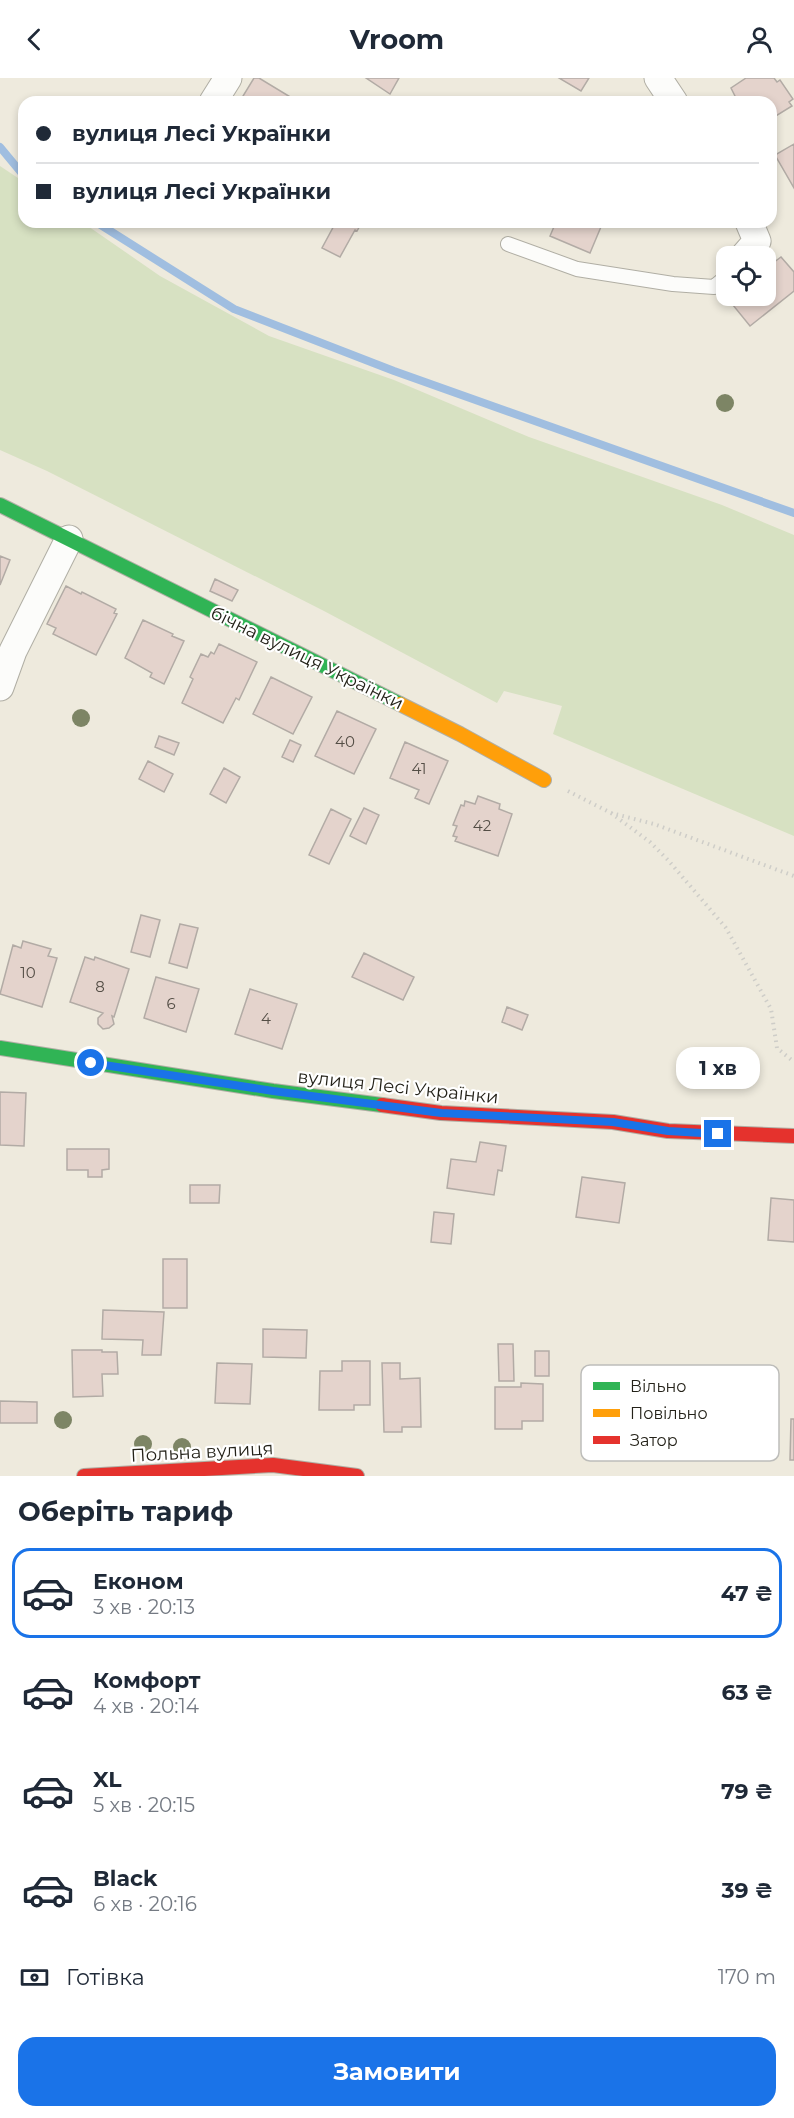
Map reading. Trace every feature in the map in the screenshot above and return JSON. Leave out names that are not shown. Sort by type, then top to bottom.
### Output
[{"type":"street","points":[[217,96],[228,78]]},
{"type":"street","points":[[658,78],[670,96]]},
{"type":"street","points":[[752,228],[757,241],[753,246]]},
{"type":"street","name":"бічна вулиця Українки","points":[[0,505],[460,734],[544,780]]},
{"type":"street","points":[[0,687],[13,651],[69,539]]},
{"type":"street","name":"вулиця Лесі Українки","points":[[0,1048],[273,1091],[441,1113],[613,1122],[688,1132],[794,1136]]},
{"type":"street","name":"Польна вулиця","points":[[84,1476],[273,1465],[357,1476]]},
{"type":"lane","points":[[508,244],[577,269],[641,279],[714,287],[716,285]]},
{"type":"path","points":[[544,780],[611,813],[650,842],[668,860],[726,928],[771,1009],[777,1048],[794,1062]]},
{"type":"path","points":[[611,813],[654,824],[794,876]]},
{"type":"green space","points":[[0,166],[18,178],[18,228],[91,228],[160,276],[269,336],[394,380],[529,437],[722,505],[794,535],[794,836],[553,734],[562,706],[504,691],[497,703],[324,611],[47,471],[0,450]]},
{"type":"building","points":[[254,78],[259,78],[289,96],[243,96]]},
{"type":"building","points":[[366,78],[399,78],[390,94]]},
{"type":"building","points":[[559,78],[589,78],[581,91]]},
{"type":"building","points":[[746,78],[774,78],[777,82],[780,80],[793,99],[789,102],[792,106],[777,115],[777,96],[735,96],[731,88]]},
{"type":"building","points":[[794,144],[794,188],[777,158],[777,154]]},
{"type":"building","points":[[333,228],[359,228],[357,231],[355,230],[340,257],[322,248]]},
{"type":"building","points":[[553,228],[600,228],[590,253],[550,236]]},
{"type":"building","points":[[781,257],[794,272],[794,291],[776,305],[776,261]]},
{"type":"building","points":[[734,306],[775,306],[750,326]]},
{"type":"building","points":[[0,556],[10,560],[0,585]]},
{"type":"building","points":[[215,579],[238,590],[232,601],[210,591]]},
{"type":"building","points":[[66,586],[116,609],[114,613],[117,614],[96,655],[53,634],[56,628],[47,624]]},
{"type":"building","points":[[143,620],[184,641],[164,684],[150,677],[152,673],[125,658]]},
{"type":"building","points":[[219,644],[257,662],[239,700],[236,698],[223,723],[182,703],[193,679],[190,677],[201,654],[208,657],[211,652],[214,654]]},
{"type":"building","points":[[271,677],[312,697],[293,734],[253,714]]},
{"type":"building","points":[[337,711],[376,729],[354,774],[315,756]]},
{"type":"building","points":[[159,736],[179,743],[174,755],[155,747]]},
{"type":"building","points":[[290,740],[301,745],[293,762],[282,757]]},
{"type":"building","points":[[405,742],[448,761],[429,804],[415,798],[419,790],[390,778]]},
{"type":"building","points":[[148,761],[173,774],[164,792],[139,779]]},
{"type":"building","points":[[224,768],[240,777],[226,803],[210,794]]},
{"type":"building","points":[[478,796],[500,804],[499,809],[512,814],[498,856],[455,841],[457,837],[453,836],[457,826],[453,825],[461,805],[464,806],[465,801],[475,804]]},
{"type":"building","points":[[364,808],[379,815],[366,844],[350,836]]},
{"type":"building","points":[[331,809],[351,819],[329,864],[309,855]]},
{"type":"building","points":[[141,915],[160,920],[150,957],[131,952]]},
{"type":"building","points":[[180,924],[198,928],[187,968],[169,963]]},
{"type":"building","points":[[23,941],[51,949],[48,956],[57,958],[42,1007],[0,994],[13,945],[21,948]]},
{"type":"building","points":[[364,953],[414,977],[403,1000],[352,977]]},
{"type":"building","points":[[85,957],[94,960],[95,957],[129,969],[114,1017],[112,1016],[114,1024],[109,1028],[103,1029],[98,1024],[98,1018],[103,1013],[70,1002]]},
{"type":"building","points":[[156,977],[199,989],[186,1032],[144,1018]]},
{"type":"building","points":[[250,989],[297,1004],[282,1049],[235,1034]]},
{"type":"building","points":[[507,1007],[528,1015],[522,1030],[502,1022]]},
{"type":"building","points":[[0,1092],[26,1093],[24,1146],[0,1145]]},
{"type":"building","points":[[480,1142],[506,1146],[502,1171],[498,1170],[494,1195],[447,1188],[451,1159],[476,1162]]},
{"type":"building","points":[[67,1149],[109,1149],[109,1169],[102,1170],[102,1177],[88,1177],[88,1170],[67,1170]]},
{"type":"building","points":[[582,1177],[625,1183],[619,1223],[576,1217]]},
{"type":"building","points":[[190,1185],[220,1185],[219,1203],[190,1203]]},
{"type":"building","points":[[771,1198],[794,1200],[794,1242],[768,1240]]},
{"type":"building","points":[[434,1212],[454,1214],[451,1244],[431,1242]]},
{"type":"building","points":[[163,1259],[187,1259],[187,1308],[163,1308]]},
{"type":"building","points":[[103,1310],[164,1312],[161,1355],[142,1355],[143,1340],[102,1339]]},
{"type":"building","points":[[263,1329],[307,1330],[306,1358],[263,1357]]},
{"type":"building","points":[[498,1344],[513,1344],[514,1381],[499,1381]]},
{"type":"building","points":[[72,1350],[117,1352],[118,1374],[102,1374],[103,1396],[73,1397]]},
{"type":"building","points":[[535,1351],[549,1351],[549,1376],[535,1376]]},
{"type":"building","points":[[342,1361],[370,1361],[370,1405],[354,1405],[354,1410],[319,1410],[320,1371],[342,1371]]},
{"type":"building","points":[[217,1363],[252,1364],[250,1404],[215,1403]]},
{"type":"building","points":[[382,1363],[400,1363],[400,1379],[420,1378],[421,1427],[402,1427],[402,1432],[384,1432]]},
{"type":"building","points":[[521,1383],[543,1384],[543,1421],[522,1421],[522,1429],[495,1429],[495,1387],[521,1387]]},
{"type":"building","points":[[0,1401],[37,1402],[37,1423],[0,1423]]},
{"type":"building","points":[[791,1419],[794,1419],[794,1460],[790,1460]]},
{"type":"waterway","points":[[0,147],[18,169]]},
{"type":"waterway","points":[[106,228],[234,309],[394,371],[794,513]]},
{"type":"traffic: fast","points":[[0,505],[400,704]]},
{"type":"traffic: fast","points":[[0,1048],[273,1091],[382,1105]]},
{"type":"traffic: slow","points":[[400,704],[544,780]]},
{"type":"traffic: jam","points":[[382,1105],[441,1113],[613,1122],[668,1131],[794,1136]]},
{"type":"traffic: jam","points":[[84,1476],[273,1465],[357,1476]]},
{"type":"route","points":[[91,1063],[273,1091],[441,1113],[613,1122],[668,1131],[718,1134]]}]
